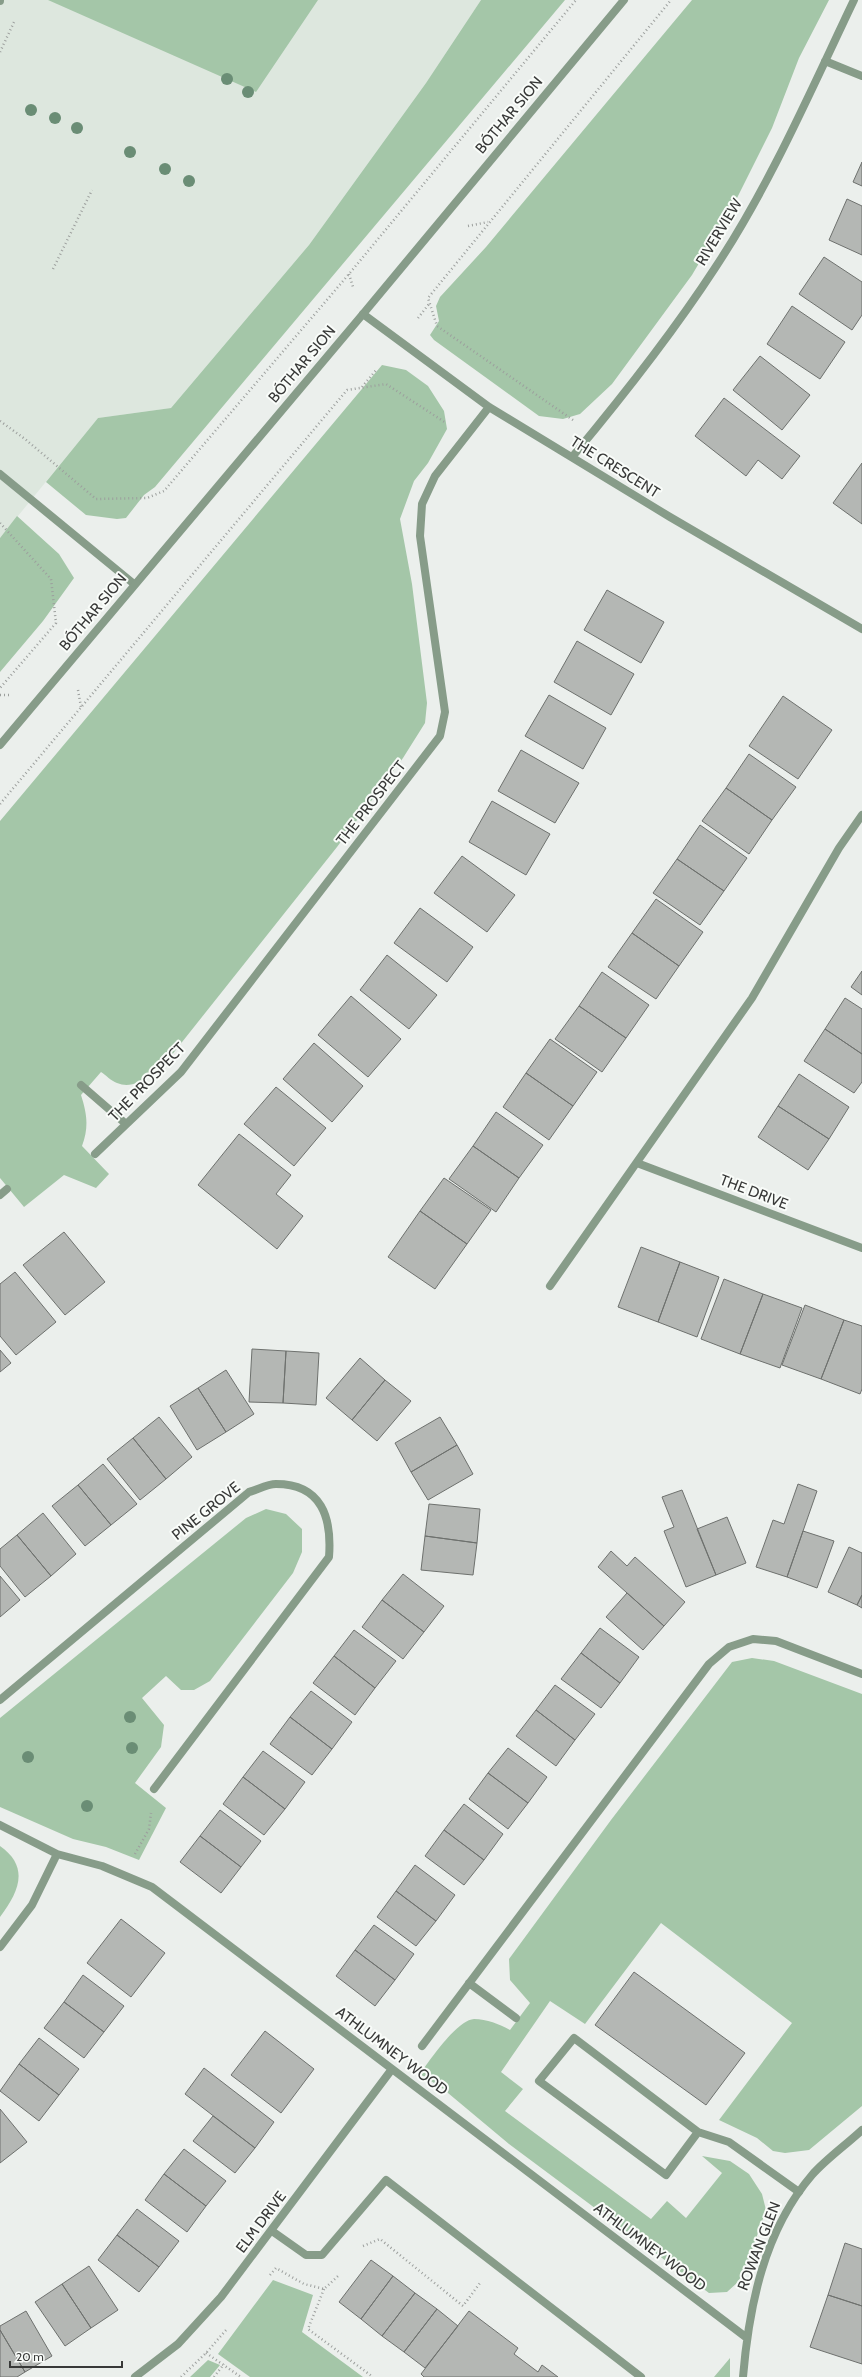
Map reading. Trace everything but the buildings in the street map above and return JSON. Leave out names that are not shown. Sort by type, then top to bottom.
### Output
[{"type":"street","name":"BÓTHAR SION","points":[[0,745],[134,584],[363,314],[624,0]]},
{"type":"street","name":"RIVERVIEW","points":[[573,456],[650,360],[716,268],[763,187],[854,0]]},
{"type":"street","points":[[825,61],[862,76]]},
{"type":"street","name":"THE CRESCENT","points":[[363,314],[489,407],[573,456],[670,517],[862,628]]},
{"type":"street","name":"THE PROSPECT","points":[[95,1154],[181,1072],[440,736],[445,712],[420,536],[422,504],[435,476],[489,407]]},
{"type":"street","points":[[0,474],[134,584]]},
{"type":"street","points":[[550,1286],[752,998],[839,848],[862,815]]},
{"type":"street","points":[[82,1085],[126,1124]]},
{"type":"street","name":"THE DRIVE","points":[[637,1163],[862,1248]]},
{"type":"street","points":[[0,1195],[7,1189]]},
{"type":"street","name":"PINE GROVE","points":[[0,1700],[249,1492],[274,1484],[294,1486],[313,1495],[325,1512],[330,1536],[329,1557],[154,1790]]},
{"type":"street","points":[[422,2046],[709,1664],[729,1647],[753,1639],[776,1641],[862,1674]]},
{"type":"street","name":"ATHLUMNEY WOOD","points":[[0,1825],[57,1854],[102,1866],[152,1887],[747,2338]]},
{"type":"street","points":[[0,1948],[32,1905],[57,1854]]},
{"type":"street","points":[[469,1983],[516,2018]]},
{"type":"street","points":[[698,2132],[666,2175],[539,2081],[574,2038],[698,2132],[729,2142],[799,2192]]},
{"type":"street","name":"ELM DRIVE","points":[[136,2377],[178,2344],[221,2297],[392,2069]]},
{"type":"street","name":"ROWAN GLEN","points":[[744,2377],[747,2338],[756,2286],[791,2203],[813,2174],[862,2130]]},
{"type":"street","points":[[272,2231],[306,2256],[322,2255],[386,2180],[641,2377]]},
{"type":"path","points":[[0,421],[25,439],[96,499],[147,498],[164,491],[349,274],[576,0]]},
{"type":"path","points":[[592,433],[437,326],[428,298],[671,0]]},
{"type":"path","points":[[0,52],[18,13]]},
{"type":"path","points":[[53,269],[92,190]]},
{"type":"path","points":[[418,318],[429,304]]},
{"type":"path","points":[[362,387],[377,369]]},
{"type":"path","points":[[0,804],[347,390],[386,384],[466,436]]},
{"type":"path","points":[[0,523],[51,579],[56,623],[0,688]]},
{"type":"path","points":[[123,1875],[149,1830],[154,1790]]},
{"type":"path","points":[[361,2247],[380,2239],[463,2306],[481,2282]]},
{"type":"path","points":[[266,2280],[276,2268],[304,2284],[324,2290]]},
{"type":"path","points":[[340,2274],[324,2290],[308,2329],[373,2377]]},
{"type":"path","points":[[181,2377],[206,2353],[230,2325]]},
{"type":"path","points":[[206,2353],[241,2377]]},
{"type":"path","points":[[214,2377],[224,2364]]},
{"type":"shaded area","points":[[0,0],[481,0],[426,83],[309,245],[171,408],[98,418],[0,538]]},
{"type":"green space","points":[[48,0],[318,0],[256,92]]},
{"type":"green space","points":[[481,0],[565,0],[155,487],[144,495],[126,518],[117,519],[86,515],[46,482],[98,418],[171,408],[309,245],[426,83]]},
{"type":"green space","points":[[692,0],[829,0],[799,58],[772,128],[734,204],[692,275],[612,384],[580,414],[563,419],[539,416],[434,340],[430,335],[439,321],[436,306],[440,297],[486,247]]},
{"type":"green space","points":[[382,365],[406,370],[428,386],[444,411],[447,429],[428,463],[414,481],[400,519],[412,584],[427,703],[425,723],[403,758],[337,847],[167,1061],[145,1079],[131,1084],[124,1085],[117,1083],[101,1072],[81,1095],[85,1108],[86,1120],[86,1133],[82,1146],[109,1174],[96,1188],[64,1175],[24,1207],[0,1178],[0,821]]},
{"type":"green space","points":[[17,516],[59,554],[74,578],[43,621],[0,672],[0,538]]},
{"type":"green space","points":[[266,1509],[286,1514],[302,1529],[302,1552],[293,1573],[210,1681],[194,1690],[181,1690],[166,1676],[142,1698],[164,1725],[161,1747],[135,1783],[166,1808],[139,1860],[106,1847],[73,1839],[0,1807],[0,1718],[246,1518]]},
{"type":"green space","points":[[752,1658],[774,1661],[862,1694],[862,2106],[809,2150],[785,2153],[773,2151],[757,2138],[719,2120],[792,2023],[661,1923],[585,2024],[550,2001],[501,2072],[523,2089],[505,2111],[651,2219],[667,2201],[686,2218],[722,2173],[702,2156],[730,2161],[749,2174],[762,2194],[766,2210],[746,2267],[738,2282],[727,2292],[709,2293],[509,2144],[442,2088],[420,2074],[444,2042],[452,2033],[467,2021],[474,2019],[484,2020],[510,2030],[530,2003],[510,1980],[509,1959],[611,1820],[732,1662]]},
{"type":"green space","points":[[0,1846],[15,1862],[18,1871],[18,1880],[12,1898],[0,1917]]},
{"type":"green space","points":[[273,2280],[313,2295],[302,2332],[363,2377],[250,2377],[218,2354]]},
{"type":"green space","points":[[730,2358],[730,2377],[714,2377]]},
{"type":"green space","points":[[208,2360],[220,2365],[210,2377],[190,2377]]}]
